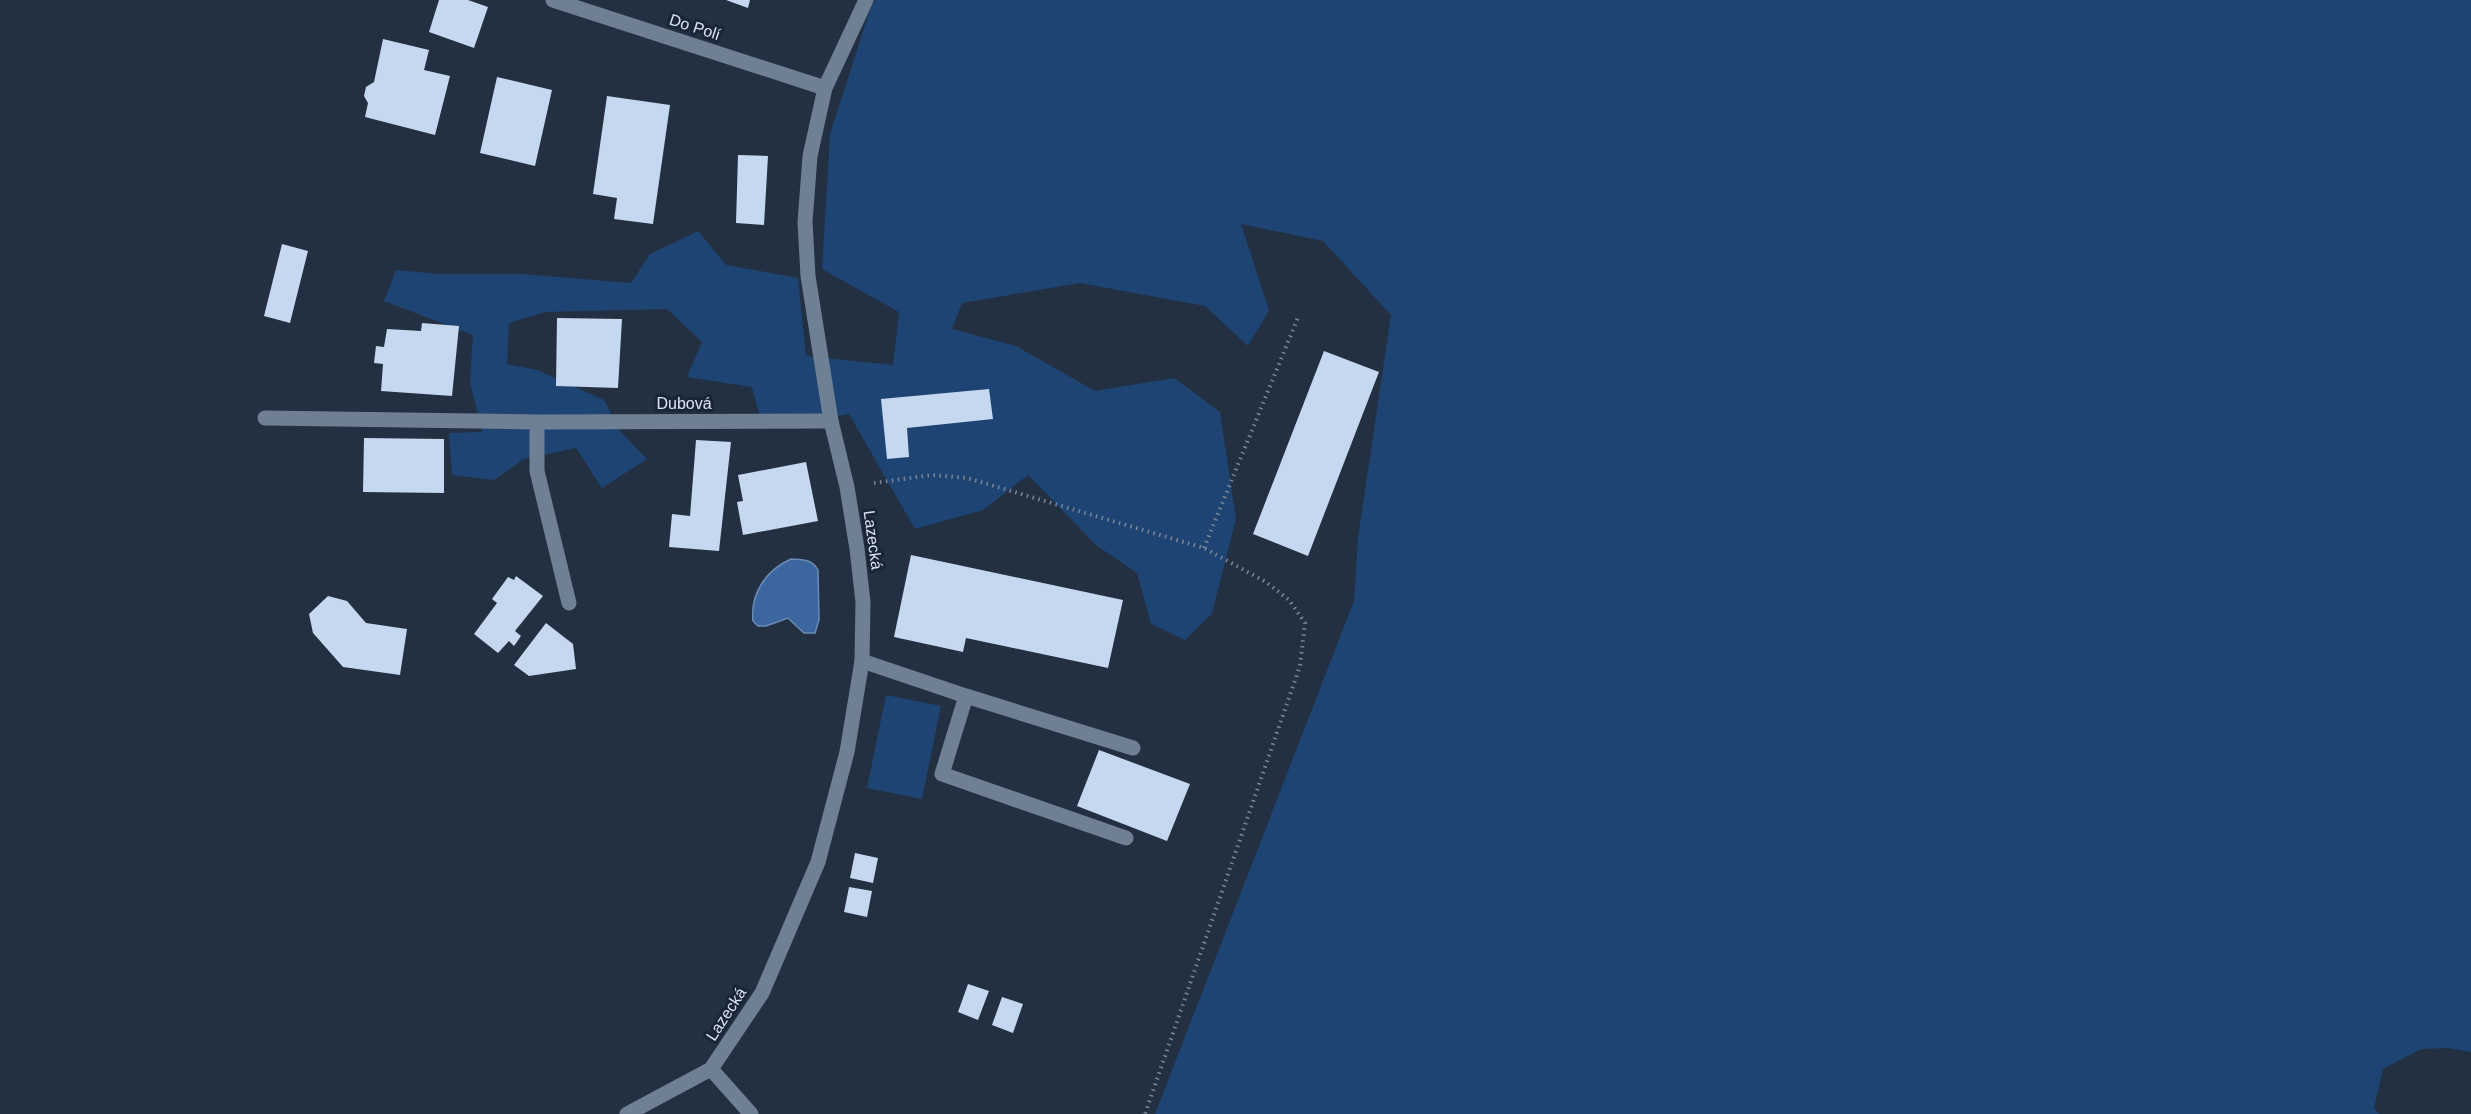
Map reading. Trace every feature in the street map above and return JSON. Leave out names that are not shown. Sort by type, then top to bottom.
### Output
[{"type":"street","name":"Do Polí","points":[[553,0],[825,88]]},
{"type":"street","name":"Lazecká","points":[[711,1069],[762,993],[818,862],[847,752],[862,662],[863,602],[857,549],[847,487],[831,421],[808,276],[805,222],[810,156],[825,88],[866,0]]},
{"type":"street","name":"Dubová","points":[[265,418],[537,422],[831,421]]},
{"type":"street","points":[[537,422],[537,471],[569,603]]},
{"type":"street","points":[[862,662],[1133,748]]},
{"type":"street","points":[[966,696],[942,774],[1126,838]]},
{"type":"street","points":[[627,1114],[711,1069],[751,1114]]},
{"type":"path","points":[[1204,548],[1299,315]]},
{"type":"path","points":[[847,487],[932,475],[967,478],[1204,548],[1266,582],[1289,600],[1305,623],[1300,666],[1145,1114]]},
{"type":"shaded area","points":[[875,0],[2471,0],[2471,1052],[2448,1048],[2421,1049],[2383,1069],[2374,1108],[2379,1114],[1155,1114],[1354,601],[1358,538],[1391,315],[1323,241],[1241,224],[1269,310],[1248,346],[1205,306],[1080,283],[962,303],[952,329],[1016,346],[1095,391],[1174,378],[1220,412],[1236,519],[1212,613],[1185,640],[1151,624],[1137,573],[1096,545],[1028,475],[983,510],[915,529],[849,414],[763,429],[752,387],[687,377],[702,342],[667,309],[545,312],[509,323],[507,364],[537,370],[604,400],[621,432],[647,459],[602,488],[576,448],[524,459],[494,480],[452,475],[449,433],[482,432],[470,382],[473,335],[384,301],[396,270],[439,274],[521,274],[631,283],[650,254],[698,231],[726,265],[798,278],[806,356],[893,365],[899,312],[822,269],[830,134]]},
{"type":"shaded area","points":[[791,559],[810,562],[818,570],[819,620],[815,633],[804,633],[788,618],[766,626],[758,626],[753,621],[757,592],[767,576]]},
{"type":"shaded area","points":[[886,695],[941,706],[922,799],[867,788]]},
{"type":"building","points":[[439,0],[468,0],[488,7],[474,48],[429,32]]},
{"type":"building","points":[[726,0],[750,0],[748,8]]},
{"type":"building","points":[[383,39],[429,50],[424,70],[450,76],[435,135],[365,117],[368,103],[364,96],[366,87],[374,82]]},
{"type":"building","points":[[497,77],[552,90],[535,166],[480,153]]},
{"type":"building","points":[[607,96],[670,105],[653,224],[614,219],[617,198],[593,194]]},
{"type":"building","points":[[738,155],[768,156],[764,225],[736,223]]},
{"type":"building","points":[[282,244],[308,251],[290,323],[264,316]]},
{"type":"building","points":[[557,318],[622,319],[618,388],[556,386]]},
{"type":"building","points":[[422,323],[459,326],[452,396],[381,391],[383,364],[374,363],[376,346],[384,347],[387,329],[421,331]]},
{"type":"building","points":[[1324,351],[1379,372],[1308,556],[1253,534]]},
{"type":"building","points":[[989,389],[993,419],[907,428],[909,457],[887,459],[881,399]]},
{"type":"building","points":[[364,438],[444,439],[444,493],[363,492]]},
{"type":"building","points":[[696,440],[731,442],[719,551],[669,547],[672,514],[690,516]]},
{"type":"building","points":[[806,462],[818,521],[743,535],[737,502],[743,501],[738,475]]},
{"type":"building","points":[[911,555],[1123,600],[1108,668],[966,638],[963,652],[894,637]]},
{"type":"building","points":[[516,576],[543,596],[515,631],[521,636],[514,646],[509,641],[498,653],[474,634],[497,603],[492,599],[508,577],[514,580]]},
{"type":"building","points":[[328,596],[347,601],[366,623],[407,629],[400,675],[343,667],[313,633],[309,614]]},
{"type":"building","points":[[546,623],[573,644],[576,669],[529,676],[514,665]]},
{"type":"building","points":[[1099,750],[1190,784],[1167,841],[1077,806]]},
{"type":"building","points":[[855,853],[878,858],[873,883],[850,878]]},
{"type":"building","points":[[849,887],[872,891],[867,917],[844,912]]},
{"type":"building","points":[[968,984],[989,991],[978,1020],[958,1012]]},
{"type":"building","points":[[1002,997],[1023,1004],[1013,1033],[992,1025]]}]
